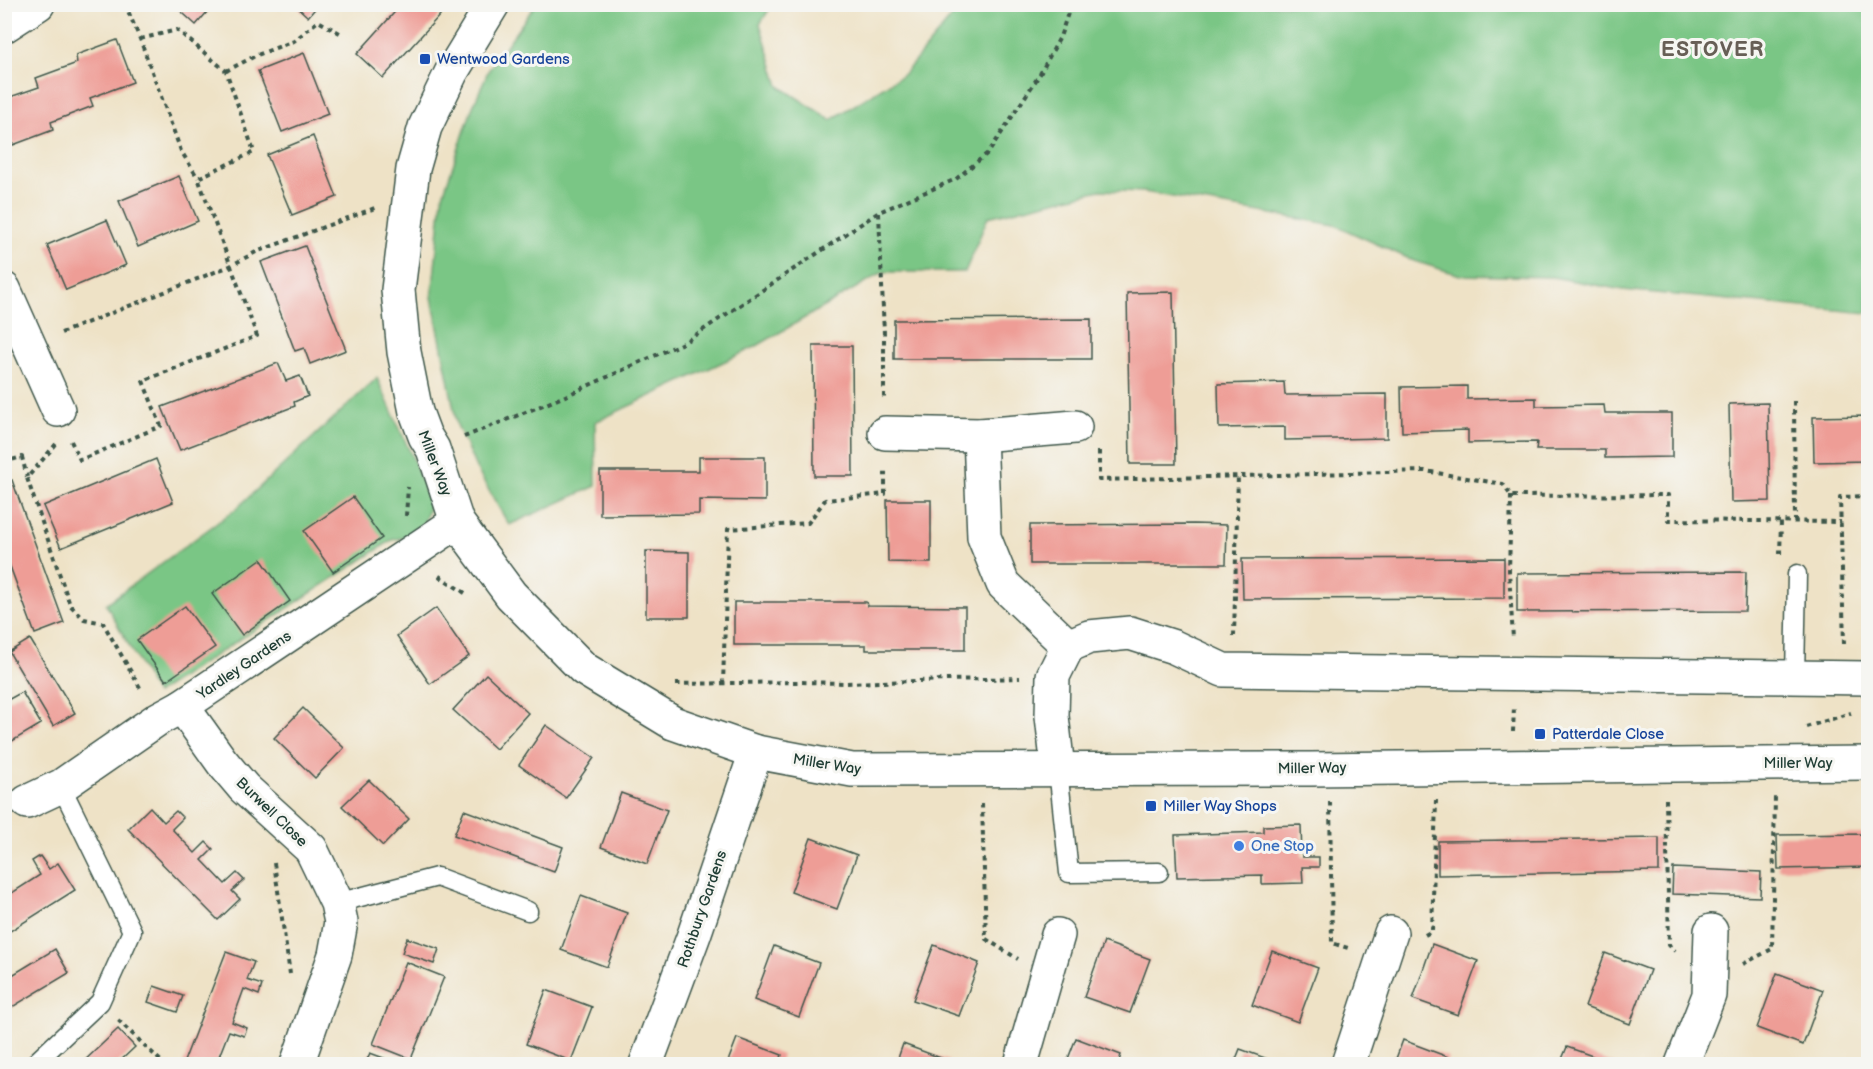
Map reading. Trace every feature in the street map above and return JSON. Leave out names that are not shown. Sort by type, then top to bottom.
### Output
[{"type":"street","points":[[4,26],[38,4]]},
{"type":"street","name":"Miller Way","points":[[493,4],[451,73],[425,127],[413,169],[398,290],[404,352],[416,412],[425,436],[433,449],[457,522],[511,595],[584,669],[673,723],[756,752],[852,770],[1869,763]]},
{"type":"street","points":[[4,289],[62,420]]},
{"type":"street","points":[[885,433],[980,435],[1075,427]]},
{"type":"street","points":[[980,435],[984,537],[1003,584],[1068,646]]},
{"type":"street","name":"Yardley Gardens","points":[[27,801],[62,786],[457,522]]},
{"type":"street","points":[[1058,769],[1052,716],[1053,676],[1068,646],[1089,637],[1130,633],[1174,647],[1223,670],[1857,678]]},
{"type":"street","name":"Burwell Close","points":[[170,713],[222,762],[244,788],[311,849],[337,903],[341,922],[335,955],[297,1065]]},
{"type":"street","name":"Rothbury Gardens","points":[[646,1065],[694,935],[756,752]]},
{"type":"street","points":[[1682,1065],[1709,994],[1711,931]]},
{"type":"street","points":[[1348,1065],[1391,933]]},
{"type":"street","points":[[1021,1065],[1058,934]]},
{"type":"lane","points":[[1795,677],[1797,574]]},
{"type":"lane","points":[[1058,769],[1069,873],[1159,872]]},
{"type":"lane","points":[[34,1065],[100,1002],[132,931],[62,786]]},
{"type":"lane","points":[[337,903],[437,877],[528,910]]},
{"type":"path","points":[[62,420],[80,460],[161,426],[143,381],[257,336],[198,178],[181,151],[125,4]]},
{"type":"path","points":[[433,449],[563,397],[685,342],[879,212],[956,179],[989,152],[1040,74],[1060,37],[1071,4]]},
{"type":"path","points":[[226,71],[257,55],[294,42],[318,21],[340,33]]},
{"type":"path","points":[[140,39],[177,30],[226,71],[254,152],[198,178]]},
{"type":"path","points":[[29,345],[230,266],[256,252],[409,195]]},
{"type":"path","points":[[879,212],[884,392]]},
{"type":"path","points":[[1794,402],[1795,521]]},
{"type":"path","points":[[27,478],[67,432],[62,420]]},
{"type":"path","points":[[1075,427],[1099,425],[1099,480],[1238,474],[1425,471],[1503,484],[1511,496],[1509,572],[1512,607]]},
{"type":"path","points":[[4,462],[22,457],[70,605],[84,619],[103,623],[170,713]]},
{"type":"path","points":[[1233,670],[1238,474]]},
{"type":"path","points":[[885,494],[825,500],[808,523],[728,529],[723,684],[845,683],[1053,676]]},
{"type":"path","points":[[1511,496],[1668,495],[1668,520],[1840,522]]},
{"type":"path","points":[[1857,678],[1840,522],[1840,497],[1869,496]]},
{"type":"path","points":[[1511,766],[1515,674]]},
{"type":"path","points":[[1772,949],[1775,764]]},
{"type":"path","points":[[1432,931],[1437,767]]},
{"type":"path","points":[[1329,768],[1332,943]]},
{"type":"path","points":[[980,770],[986,939],[1046,977]]},
{"type":"path","points":[[1666,827],[1669,945],[1709,980]]},
{"type":"path","points":[[288,828],[273,855],[291,977]]},
{"type":"path","points":[[100,1002],[164,1065]]},
{"type":"green space","points":[[536,4],[772,5],[760,24],[779,86],[831,120],[904,74],[962,5],[1868,5],[1868,313],[1623,290],[1553,277],[1460,275],[1414,261],[1335,225],[1144,192],[1100,190],[988,217],[965,272],[883,272],[755,347],[595,422],[596,486],[509,525],[477,470],[457,425],[432,297],[442,198],[472,109],[488,71]]},
{"type":"green space","points":[[377,378],[414,461],[430,505],[420,534],[392,540],[156,694],[106,604],[236,509]]},
{"type":"building","points":[[173,4],[214,4],[196,25]]},
{"type":"building","points":[[294,4],[319,4],[308,17]]},
{"type":"building","points":[[402,4],[450,4],[383,78],[357,54]]},
{"type":"building","points":[[117,40],[133,82],[90,98],[93,106],[51,122],[53,130],[13,145],[4,123],[4,99],[39,87],[36,78],[77,63],[76,55]]},
{"type":"building","points":[[304,53],[328,114],[282,132],[258,71]]},
{"type":"building","points":[[313,136],[337,197],[292,215],[267,155]]},
{"type":"building","points":[[179,176],[198,221],[138,247],[119,201]]},
{"type":"building","points":[[107,220],[126,265],[66,290],[47,245]]},
{"type":"building","points":[[305,246],[346,350],[310,364],[304,348],[295,351],[261,262]]},
{"type":"building","points":[[1173,292],[1176,464],[1130,464],[1127,293]]},
{"type":"building","points":[[1091,319],[1091,359],[894,359],[894,320]]},
{"type":"building","points":[[813,346],[852,346],[853,476],[814,476]]},
{"type":"building","points":[[278,363],[286,381],[300,376],[308,396],[294,402],[295,406],[180,450],[162,407]]},
{"type":"building","points":[[1284,382],[1285,395],[1387,394],[1387,438],[1285,440],[1285,427],[1219,428],[1218,384]]},
{"type":"building","points":[[1467,386],[1467,399],[1536,398],[1536,406],[1604,405],[1605,413],[1672,413],[1672,457],[1605,458],[1605,450],[1536,450],[1537,442],[1468,443],[1468,430],[1402,432],[1401,387]]},
{"type":"building","points":[[1768,403],[1770,501],[1731,502],[1729,404]]},
{"type":"building","points":[[1868,416],[1868,461],[1814,462],[1813,417]]},
{"type":"building","points":[[699,457],[765,457],[765,501],[699,500],[699,514],[600,515],[600,471],[699,471]]},
{"type":"building","points":[[156,459],[173,502],[61,548],[43,506]]},
{"type":"building","points":[[12,480],[64,623],[35,634],[4,550],[4,482]]},
{"type":"building","points":[[353,497],[382,538],[333,572],[304,531]]},
{"type":"building","points":[[887,500],[931,500],[931,563],[888,562]]},
{"type":"building","points":[[1030,525],[1227,525],[1226,564],[1030,564]]},
{"type":"building","points":[[646,551],[689,552],[689,617],[646,617]]},
{"type":"building","points":[[1504,558],[1504,598],[1243,599],[1242,559]]},
{"type":"building","points":[[261,559],[290,601],[242,635],[212,594]]},
{"type":"building","points":[[1746,572],[1745,611],[1517,612],[1517,573]]},
{"type":"building","points":[[734,602],[866,602],[867,606],[965,607],[965,650],[866,650],[866,645],[734,645]]},
{"type":"building","points":[[185,606],[215,647],[166,681],[137,640]]},
{"type":"building","points":[[436,608],[469,656],[430,684],[397,636]]},
{"type":"building","points":[[30,639],[75,713],[53,726],[9,652]]},
{"type":"building","points":[[486,674],[528,713],[496,749],[453,710]]},
{"type":"building","points":[[22,692],[41,724],[4,746],[4,702]]},
{"type":"building","points":[[303,708],[344,748],[315,778],[274,738]]},
{"type":"building","points":[[546,725],[594,758],[566,798],[519,765]]},
{"type":"building","points":[[369,780],[409,819],[383,846],[342,806]]},
{"type":"building","points":[[621,793],[667,810],[647,864],[601,847]]},
{"type":"building","points":[[150,807],[164,822],[176,811],[183,818],[172,829],[195,853],[206,842],[213,849],[202,860],[225,884],[237,873],[244,880],[232,891],[240,899],[218,920],[128,829]]},
{"type":"building","points":[[464,810],[563,847],[554,872],[454,835]]},
{"type":"building","name":"One Stop","points":[[1301,825],[1302,857],[1319,857],[1319,867],[1302,867],[1303,883],[1262,884],[1262,875],[1177,877],[1175,835],[1263,832],[1263,826]]},
{"type":"building","points":[[1868,834],[1868,867],[1778,869],[1777,835]]},
{"type":"building","points":[[811,838],[857,855],[837,909],[791,892]]},
{"type":"building","points":[[1659,838],[1659,871],[1438,875],[1438,841]]},
{"type":"building","points":[[40,856],[49,869],[58,863],[75,890],[4,935],[4,881],[12,893],[40,875],[32,861]]},
{"type":"building","points":[[1673,868],[1761,872],[1760,897],[1672,894]]},
{"type":"building","points":[[581,896],[627,913],[607,967],[561,950]]},
{"type":"building","points":[[407,938],[439,949],[434,964],[402,953]]},
{"type":"building","points":[[1104,942],[1150,959],[1130,1013],[1084,997]]},
{"type":"building","points":[[1432,944],[1478,961],[1458,1015],[1413,999]]},
{"type":"building","points":[[934,945],[979,963],[959,1016],[913,1000]]},
{"type":"building","points":[[774,946],[819,963],[799,1017],[754,1000]]},
{"type":"building","points":[[55,949],[69,973],[4,1012],[4,980]]},
{"type":"building","points":[[1272,951],[1318,968],[1298,1022],[1252,1005]]},
{"type":"building","points":[[226,952],[254,962],[247,980],[262,985],[259,995],[244,989],[232,1022],[247,1028],[244,1036],[229,1031],[216,1064],[183,1064]]},
{"type":"building","points":[[1605,953],[1650,970],[1630,1024],[1585,1007]]},
{"type":"building","points":[[406,962],[444,977],[411,1059],[373,1044]]},
{"type":"building","points":[[1777,973],[1823,990],[1803,1045],[1757,1028]]},
{"type":"building","points":[[154,986],[183,996],[177,1012],[148,1002]]},
{"type":"building","points":[[546,990],[592,1007],[571,1061],[526,1044]]},
{"type":"building","points":[[118,1029],[135,1047],[117,1064],[81,1064]]},
{"type":"building","points":[[737,1038],[782,1055],[779,1064],[727,1064]]},
{"type":"building","points":[[1076,1038],[1121,1055],[1118,1064],[1066,1064]]},
{"type":"building","points":[[1403,1040],[1448,1057],[1446,1064],[1394,1064]]},
{"type":"building","points":[[903,1044],[949,1061],[948,1064],[896,1064]]},
{"type":"building","points":[[1567,1047],[1615,1064],[1560,1064]]},
{"type":"building","points":[[1240,1049],[1282,1064],[1234,1064]]},
{"type":"building","points":[[370,1053],[400,1064],[365,1064]]},
{"type":"place","name":"Wentwood Gardens","points":[[425,59]]},
{"type":"place","name":"Patterdale Close","points":[[1540,734]]},
{"type":"place","name":"Miller Way Shops","points":[[1151,806]]},
{"type":"place","name":"One Stop","points":[[1239,846]]},
{"type":"district","name":"ESTOVER","points":[[1713,49]]}]
